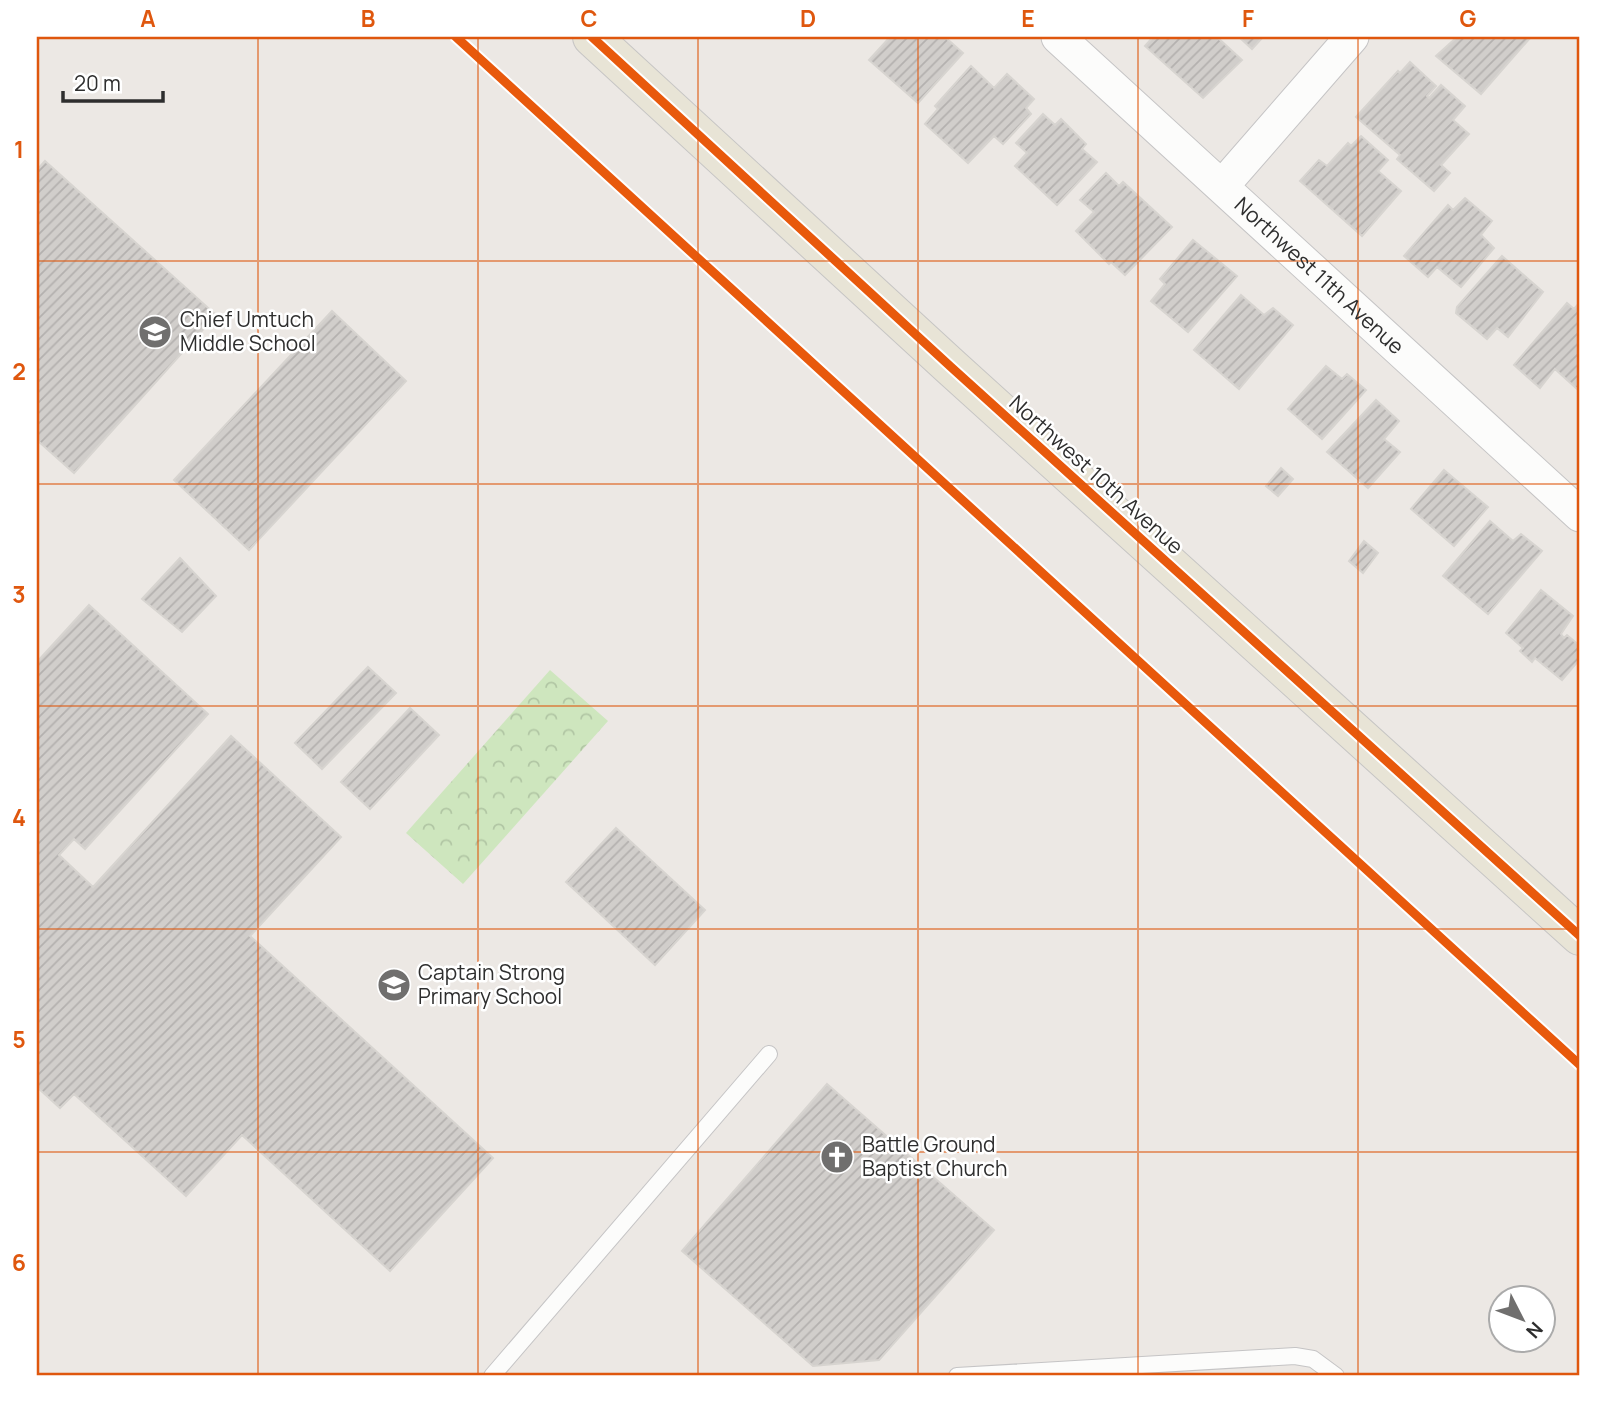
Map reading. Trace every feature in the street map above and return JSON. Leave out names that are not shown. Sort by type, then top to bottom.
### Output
[{"type":"main road","name":"Northwest 10th Avenue","points":[[592,37],[951,367],[1580,936]]},
{"type":"street","name":"Northwest 11th Avenue","points":[[1058,37],[1580,514]]},
{"type":"street","points":[[1223,185],[1352,37]]},
{"type":"lane","points":[[492,1376],[769,1054]]},
{"type":"lane","points":[[957,1376],[1295,1356],[1313,1359],[1336,1376]]},
{"type":"green space","points":[[550,670],[608,721],[463,884],[406,833]]},
{"type":"building","points":[[890,37],[945,37],[963,53],[918,103],[869,60]]},
{"type":"building","points":[[1153,37],[1217,37],[1242,60],[1203,98],[1145,46]]},
{"type":"building","points":[[1239,37],[1263,37],[1252,49]]},
{"type":"building","points":[[1457,37],[1530,38],[1481,94],[1436,56]]},
{"type":"building","points":[[1410,62],[1436,86],[1427,96],[1429,98],[1441,85],[1465,106],[1453,120],[1469,134],[1441,165],[1450,173],[1434,191],[1397,159],[1400,155],[1356,117],[1398,71],[1400,73]]},
{"type":"building","points":[[971,66],[994,88],[1007,74],[1034,99],[1026,108],[1031,114],[1003,144],[994,136],[968,163],[925,124],[938,109],[935,106]]},
{"type":"building","points":[[1043,114],[1055,125],[1061,119],[1086,144],[1082,149],[1097,162],[1057,205],[1015,166],[1027,153],[1016,143]]},
{"type":"building","points":[[1361,136],[1388,160],[1378,171],[1401,191],[1362,236],[1300,181],[1319,160],[1327,166],[1348,143],[1351,146]]},
{"type":"building","points":[[45,161],[216,315],[74,473],[37,440],[37,170]]},
{"type":"building","points":[[1106,173],[1119,186],[1123,182],[1172,227],[1125,275],[1111,262],[1109,264],[1076,231],[1094,212],[1080,200]]},
{"type":"building","points":[[1465,198],[1492,221],[1481,235],[1494,248],[1461,287],[1437,267],[1428,277],[1404,256],[1448,205],[1453,210]]},
{"type":"building","points":[[1193,240],[1237,276],[1188,332],[1151,301],[1165,284],[1160,279]]},
{"type":"building","points":[[1502,256],[1543,292],[1508,337],[1497,328],[1487,339],[1456,313],[1457,307]]},
{"type":"building","points":[[1241,295],[1264,315],[1273,308],[1293,325],[1239,389],[1194,350]]},
{"type":"building","points":[[1580,302],[1580,385],[1577,389],[1555,369],[1540,388],[1514,365],[1567,303],[1574,309]]},
{"type":"building","points":[[332,311],[406,381],[249,550],[174,480]]},
{"type":"building","points":[[1326,366],[1342,379],[1347,374],[1366,390],[1322,439],[1288,409]]},
{"type":"building","points":[[1376,400],[1399,421],[1384,439],[1400,452],[1368,488],[1327,452]]},
{"type":"building","points":[[1281,468],[1293,479],[1278,496],[1266,486]]},
{"type":"building","points":[[1444,470],[1488,507],[1454,546],[1411,509]]},
{"type":"building","points":[[1490,521],[1513,541],[1521,534],[1542,551],[1488,614],[1443,576]]},
{"type":"building","points":[[1364,541],[1378,553],[1363,573],[1349,561]]},
{"type":"building","points":[[180,558],[216,596],[182,632],[142,599]]},
{"type":"building","points":[[1541,590],[1573,616],[1561,634],[1564,638],[1567,635],[1580,646],[1580,659],[1562,680],[1535,658],[1532,662],[1520,651],[1523,648],[1506,633]]},
{"type":"building","points":[[89,605],[208,714],[85,849],[74,839],[59,855],[93,887],[231,736],[341,837],[250,936],[493,1158],[390,1271],[242,1135],[186,1196],[74,1094],[60,1108],[37,1087],[37,662]]},
{"type":"building","points":[[368,667],[396,693],[322,769],[295,743]]},
{"type":"building","points":[[410,708],[439,735],[370,809],[341,782]]},
{"type":"building","points":[[616,828],[705,910],[655,965],[566,882]]},
{"type":"building","name":"Battle Ground Baptist Church","points":[[827,1084],[994,1230],[879,1360],[813,1366],[682,1251]]},
{"type":"cycle path","points":[[456,37],[1580,1065]]},
{"type":"cycle path","points":[[592,37],[951,367],[1580,936]]},
{"type":"place","name":"Chief Umtuch Middle School","points":[[155,332]]},
{"type":"place","name":"Captain Strong Primary School","points":[[394,985]]},
{"type":"place","name":"Battle Ground Baptist Church","points":[[837,1157]]}]
